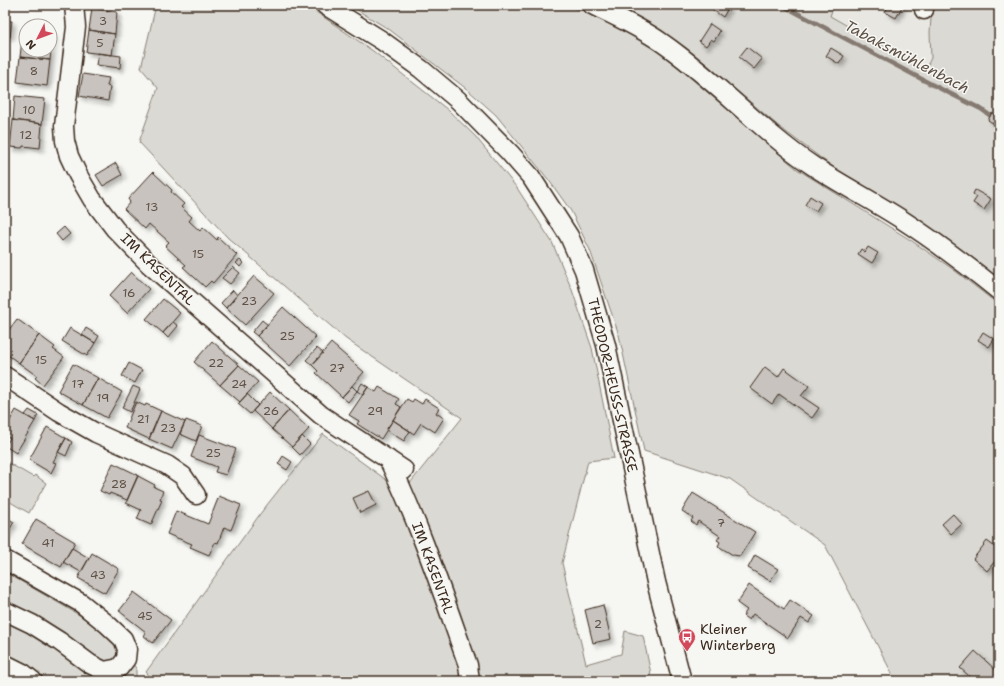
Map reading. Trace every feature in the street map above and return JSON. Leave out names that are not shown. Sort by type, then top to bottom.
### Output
[{"type":"street","name":"IM KASENTAL","points":[[74,5],[76,27],[64,126],[65,141],[69,156],[92,199],[120,234],[193,304],[321,415],[404,470]]},
{"type":"street","name":"THEODOR-HEUSS-STRASSE","points":[[325,5],[381,40],[421,69],[458,100],[510,153],[531,177],[569,236],[584,270],[606,345],[656,582],[682,681]]},
{"type":"street","points":[[592,5],[660,41],[685,60],[774,138],[813,166],[902,220],[933,241],[999,291]]},
{"type":"street","points":[[5,376],[58,412],[96,433],[167,465],[183,476],[196,495]]},
{"type":"street","name":"IM KASENTAL","points":[[387,458],[405,496],[428,552],[468,665],[470,681]]},
{"type":"street","points":[[5,560],[81,603],[107,624],[123,639],[127,649],[126,659],[118,668],[104,671],[90,664],[32,624],[5,612]]},
{"type":"street","points":[[5,664],[23,673],[33,681]]},
{"type":"shaded area","points":[[156,5],[306,5],[373,51],[448,110],[475,136],[517,188],[552,242],[572,290],[592,348],[614,458],[588,461],[562,563],[586,664],[621,654],[625,631],[643,636],[651,674],[644,681],[154,681],[146,672],[263,510],[323,434],[403,492],[462,418],[346,339],[228,238],[139,142],[158,88],[141,68]]},
{"type":"shaded area","points":[[349,5],[566,5],[584,11],[657,51],[797,169],[912,241],[954,270],[999,305],[999,681],[896,681],[825,545],[730,479],[644,451],[619,335],[590,250],[571,211],[548,179],[496,115],[468,90],[390,30]]},
{"type":"shaded area","points":[[609,5],[834,5],[830,16],[925,70],[931,58],[930,32],[932,5],[999,5],[999,279],[978,262],[883,197],[833,167],[782,129],[671,37]]},
{"type":"shaded area","points":[[834,5],[932,5],[930,32],[931,58],[925,70],[830,16]]},
{"type":"shaded area","points":[[5,461],[33,477],[35,475],[46,483],[29,513],[5,499]]},
{"type":"shaded area","points":[[5,572],[88,620],[108,636],[136,668],[136,681],[5,681]]},
{"type":"building","points":[[717,5],[723,5],[728,8],[723,17],[713,10]]},
{"type":"building","points":[[889,5],[903,5],[896,18],[885,12]]},
{"type":"building","points":[[92,8],[117,12],[115,34],[89,30]]},
{"type":"building","points":[[5,21],[12,21],[10,37],[5,36]]},
{"type":"building","points":[[710,24],[720,31],[714,41],[711,39],[706,46],[699,41]]},
{"type":"building","points":[[89,30],[115,34],[112,55],[86,52]]},
{"type":"building","points":[[747,47],[762,59],[754,69],[739,57]]},
{"type":"building","points":[[831,48],[844,56],[839,64],[826,56]]},
{"type":"building","points":[[98,53],[121,56],[120,68],[96,65]]},
{"type":"building","points":[[20,58],[50,60],[47,86],[17,82]]},
{"type":"building","points":[[30,58],[50,58],[50,60]]},
{"type":"building","points":[[83,74],[109,78],[107,86],[110,87],[108,101],[79,96]]},
{"type":"building","points":[[15,96],[45,99],[42,124],[13,120]]},
{"type":"building","points":[[992,113],[999,118],[999,124],[997,126],[988,120]]},
{"type":"building","points":[[13,120],[42,124],[40,148],[23,146],[22,148],[10,147]]},
{"type":"building","points":[[116,163],[122,175],[103,186],[96,175]]},
{"type":"building","points":[[153,172],[184,204],[181,207],[192,217],[189,221],[200,231],[203,227],[217,240],[218,237],[237,255],[213,283],[211,281],[205,287],[183,267],[186,265],[165,246],[169,242],[149,224],[145,229],[124,209],[130,202],[128,199]]},
{"type":"building","points":[[975,190],[991,199],[984,210],[973,203],[977,197],[973,194]]},
{"type":"building","points":[[810,196],[821,203],[816,211],[805,205]]},
{"type":"building","points":[[64,227],[70,234],[62,241],[56,234]]},
{"type":"building","points":[[868,247],[878,253],[872,263],[858,254],[861,249],[865,252]]},
{"type":"building","points":[[240,260],[243,263],[240,267],[236,263]]},
{"type":"building","points":[[233,267],[240,273],[230,284],[222,278]]},
{"type":"building","points":[[131,272],[149,289],[127,313],[109,296]]},
{"type":"building","points":[[254,276],[274,293],[245,325],[226,308]]},
{"type":"building","points":[[233,290],[237,295],[226,308],[221,303]]},
{"type":"building","points":[[163,299],[180,313],[163,333],[146,319]]},
{"type":"building","points":[[283,307],[316,337],[290,366],[257,336]]},
{"type":"building","points":[[17,319],[39,335],[19,363],[5,353],[5,335]]},
{"type":"building","points":[[262,320],[268,325],[257,336],[252,332]]},
{"type":"building","points":[[173,322],[178,326],[168,338],[163,333]]},
{"type":"building","points":[[70,328],[95,343],[87,356],[62,341]]},
{"type":"building","points":[[86,328],[99,336],[95,343],[82,335]]},
{"type":"building","points":[[983,332],[994,339],[989,347],[978,340]]},
{"type":"building","points":[[39,335],[55,347],[53,349],[64,357],[43,385],[35,378],[37,376],[19,363]]},
{"type":"building","points":[[212,341],[239,365],[220,385],[194,362]]},
{"type":"building","points":[[331,343],[364,372],[342,397],[316,373],[318,371],[312,365]]},
{"type":"building","points":[[317,348],[323,353],[312,365],[306,360]]},
{"type":"building","points":[[129,363],[142,370],[135,383],[122,376]]},
{"type":"building","points":[[73,364],[98,378],[83,405],[58,391]]},
{"type":"building","points":[[239,365],[258,382],[240,402],[220,385]]},
{"type":"building","points":[[765,367],[778,377],[784,368],[809,386],[801,396],[819,408],[812,418],[779,394],[772,404],[750,388]]},
{"type":"building","points":[[98,378],[122,392],[107,418],[83,405]]},
{"type":"building","points":[[362,383],[368,387],[363,395],[357,391]]},
{"type":"building","points":[[133,386],[140,389],[130,412],[122,408]]},
{"type":"building","points":[[352,386],[357,391],[348,402],[342,397]]},
{"type":"building","points":[[368,387],[376,392],[379,387],[399,399],[396,404],[401,407],[381,439],[357,424],[359,421],[349,415]]},
{"type":"building","points":[[270,392],[289,410],[272,429],[253,411]]},
{"type":"building","points":[[247,394],[258,405],[250,414],[238,404]]},
{"type":"building","points":[[407,399],[412,402],[414,399],[422,404],[425,399],[439,408],[436,413],[444,418],[435,432],[421,423],[414,434],[393,420]]},
{"type":"building","points":[[136,402],[145,406],[146,404],[161,411],[149,439],[125,428]]},
{"type":"building","points":[[16,410],[35,421],[16,453],[5,446],[10,438],[5,435],[5,429]]},
{"type":"building","points":[[29,410],[38,415],[35,421],[25,415]]},
{"type":"building","points":[[289,410],[309,429],[292,447],[272,429]]},
{"type":"building","points":[[161,411],[185,422],[172,449],[149,439]]},
{"type":"building","points":[[186,420],[202,426],[196,441],[180,434]]},
{"type":"building","points":[[393,420],[410,431],[404,441],[386,430]]},
{"type":"building","points":[[47,427],[66,438],[53,462],[56,463],[51,473],[29,460]]},
{"type":"building","points":[[199,435],[236,449],[226,475],[215,472],[217,467],[191,457]]},
{"type":"building","points":[[302,436],[310,444],[300,455],[292,447]]},
{"type":"building","points":[[66,438],[72,442],[66,456],[58,452]]},
{"type":"building","points":[[283,456],[292,462],[287,470],[278,464]]},
{"type":"building","points":[[113,463],[138,475],[127,500],[110,493],[109,495],[100,491]]},
{"type":"building","points":[[138,476],[155,485],[154,487],[163,491],[160,499],[162,500],[151,525],[137,519],[141,510],[126,503]]},
{"type":"building","points":[[369,491],[376,505],[360,513],[353,498]]},
{"type":"building","points":[[693,493],[755,532],[740,556],[733,555],[718,546],[720,542],[717,540],[720,536],[698,521],[696,525],[691,521],[693,518],[682,511]]},
{"type":"building","points":[[219,496],[241,505],[231,530],[224,527],[218,543],[215,542],[209,555],[190,547],[192,544],[167,534],[176,511],[208,524]]},
{"type":"building","points":[[953,514],[962,524],[951,534],[942,524]]},
{"type":"building","points":[[5,517],[14,522],[5,537]]},
{"type":"building","points":[[36,519],[75,542],[61,567],[22,544]]},
{"type":"building","points":[[987,541],[999,550],[999,556],[987,571],[973,559]]},
{"type":"building","points":[[72,548],[89,558],[81,572],[63,562]]},
{"type":"building","points":[[92,553],[119,569],[105,593],[78,578]]},
{"type":"building","points":[[755,555],[778,569],[770,581],[748,568]]},
{"type":"building","points":[[749,585],[784,609],[790,600],[814,616],[809,623],[801,618],[788,638],[753,614],[749,620],[743,616],[747,610],[737,603]]},
{"type":"building","points":[[134,592],[171,620],[153,643],[144,636],[146,632],[119,611]]},
{"type":"building","points":[[603,605],[611,639],[593,643],[585,610]]},
{"type":"building","points":[[975,651],[999,673],[992,681],[975,681],[960,668]]},
{"type":"waterway","name":"Tabaksmühlenbach","points":[[782,5],[981,109],[999,122]]},
{"type":"place","name":"Kleiner Winterberg","points":[[687,652]]}]
